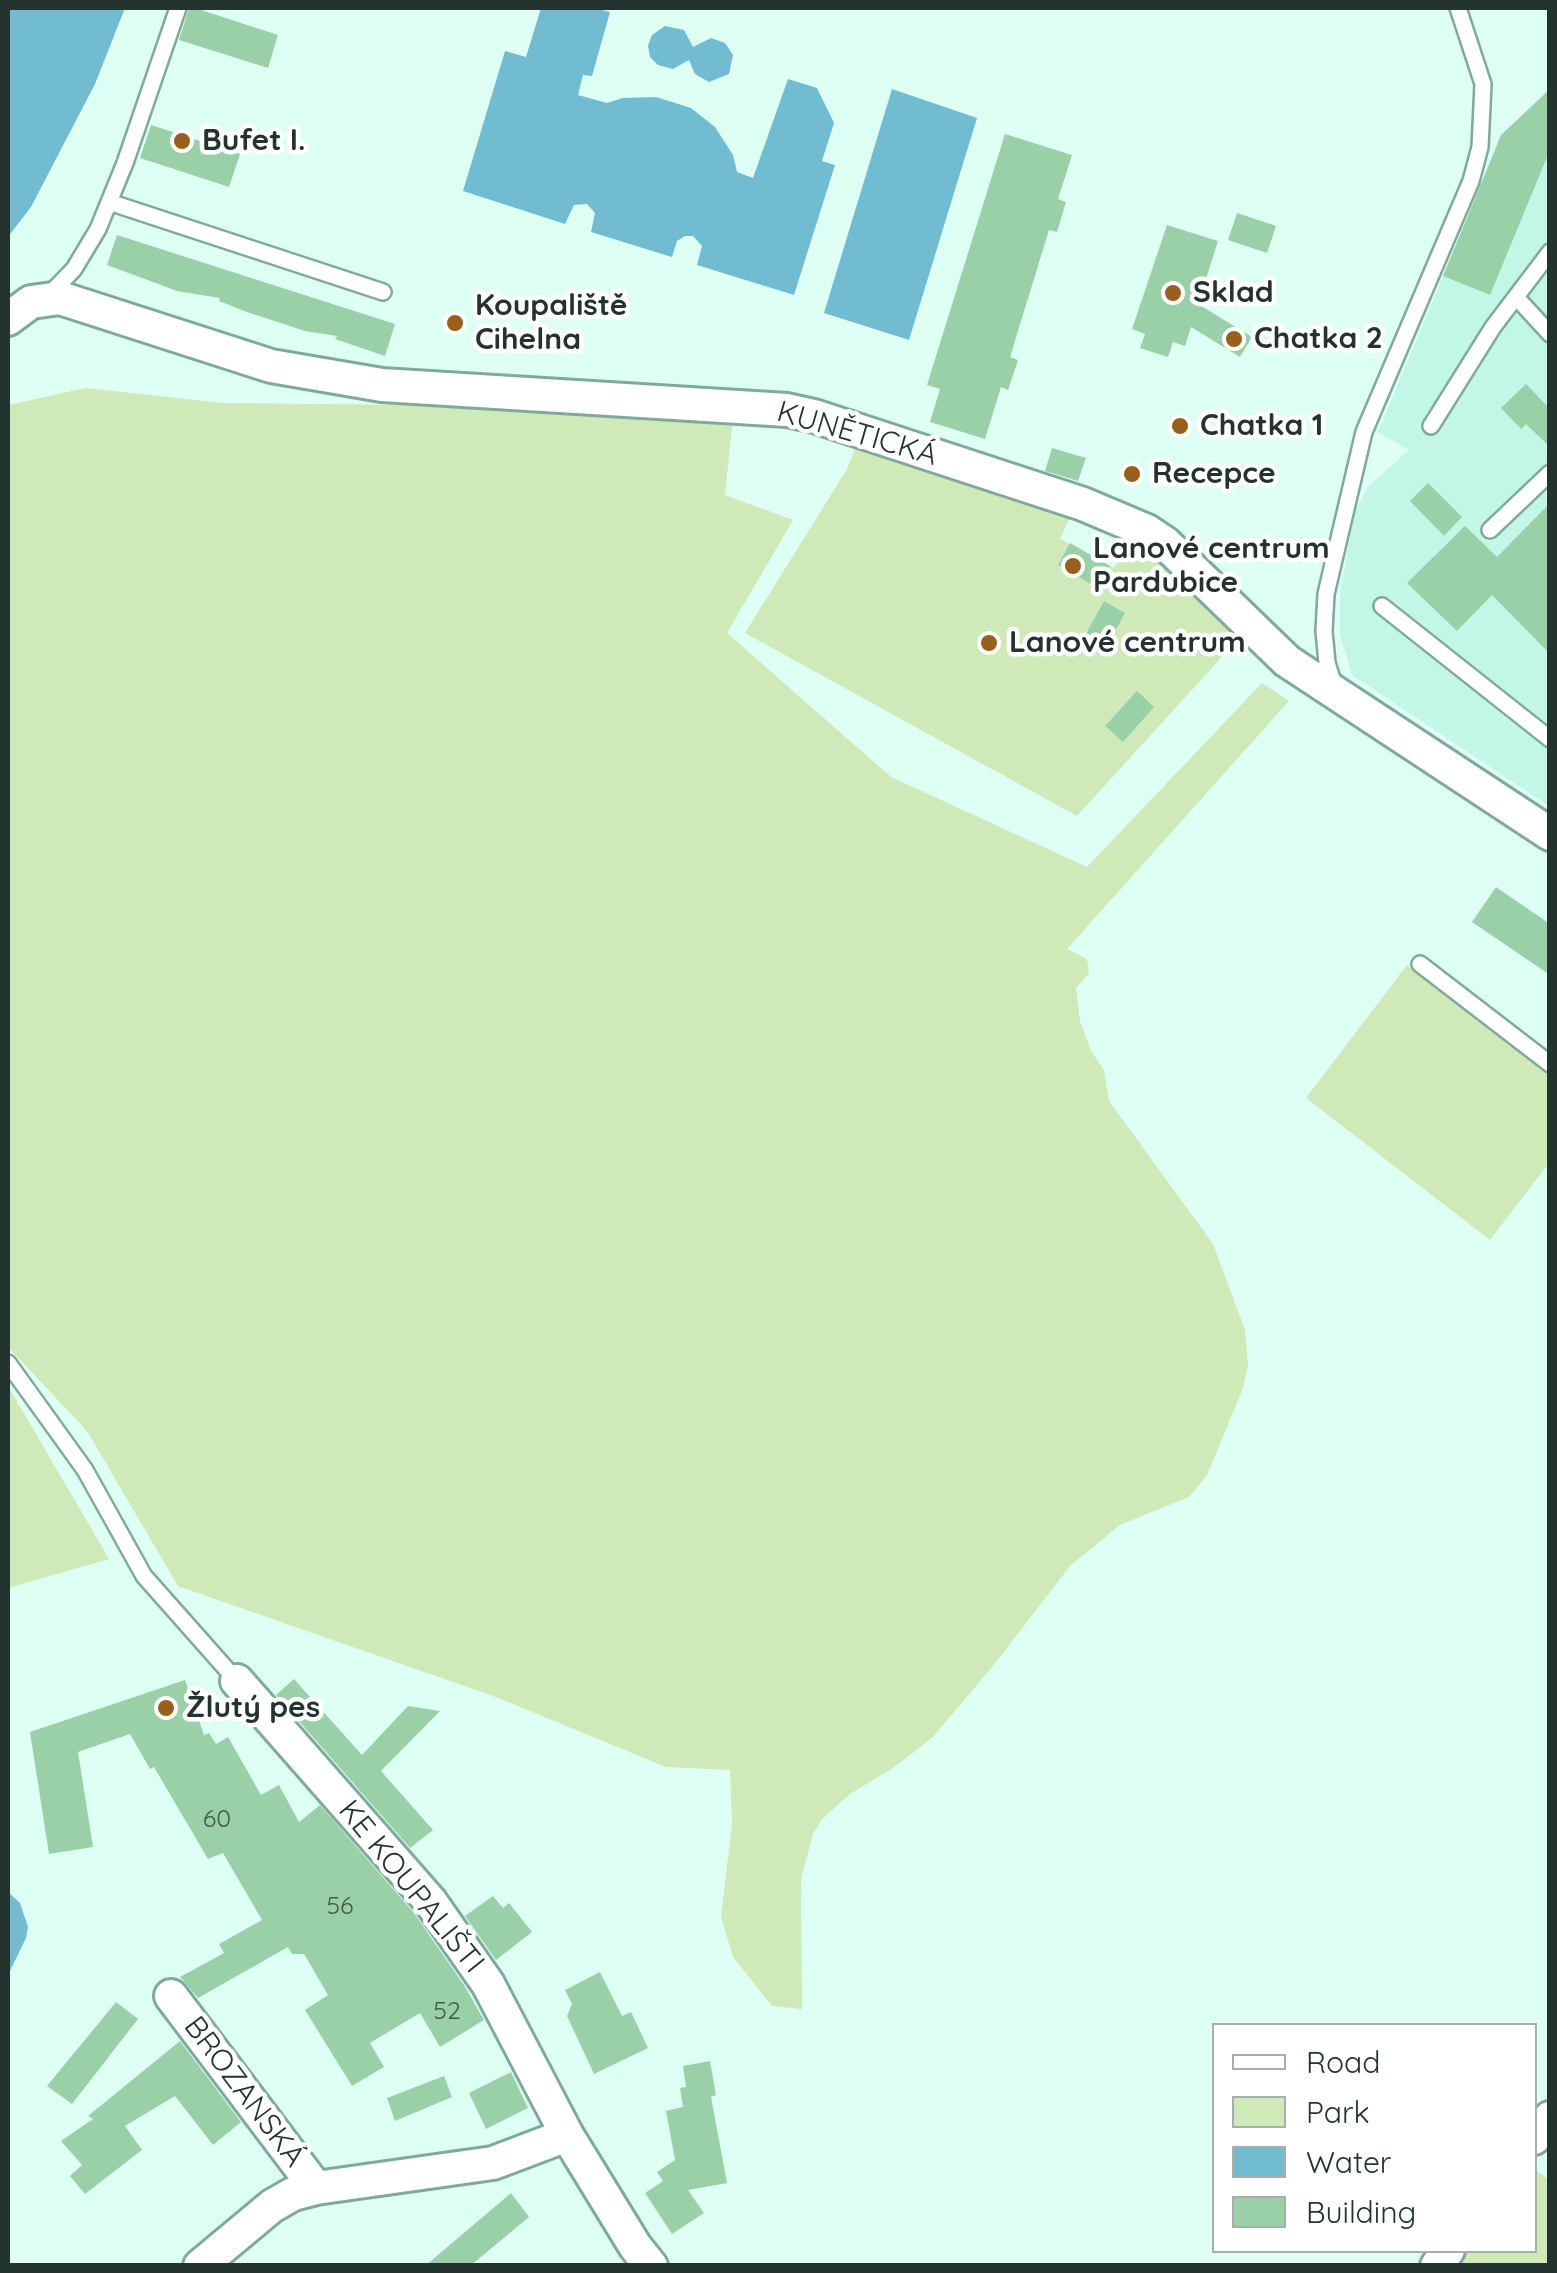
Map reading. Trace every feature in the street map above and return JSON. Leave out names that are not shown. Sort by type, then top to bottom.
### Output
[{"type":"street","name":"KUNĚTICKÁ","points":[[47,297],[73,301],[271,366],[382,386],[725,404],[814,416],[1083,504],[1146,531],[1164,543],[1287,661],[1550,834]]},
{"type":"street","points":[[8,318],[31,302],[47,297]]},
{"type":"street","name":"KE KOUPALIŠTI","points":[[237,1682],[430,1901],[488,1984],[567,2135],[635,2246],[652,2266]]},
{"type":"street","name":"BROZANSKÁ","points":[[171,1996],[316,2188]]},
{"type":"street","name":"BROZANSKÁ","points":[[200,2266],[272,2206],[293,2194],[493,2164],[567,2135]]},
{"type":"lane","points":[[47,297],[85,252],[110,202],[178,8]]},
{"type":"lane","points":[[1338,696],[1327,663],[1326,594],[1364,432],[1471,181],[1480,147],[1483,84],[1458,8]]},
{"type":"lane","points":[[110,202],[383,292]]},
{"type":"lane","points":[[1431,426],[1550,252]]},
{"type":"lane","points":[[1516,297],[1550,334]]},
{"type":"lane","points":[[1490,530],[1550,473]]},
{"type":"lane","points":[[1382,606],[1550,739]]},
{"type":"lane","points":[[1420,964],[1550,1064]]},
{"type":"lane","points":[[8,1363],[86,1470],[144,1576],[237,1682]]},
{"type":"shaded area","points":[[1549,89],[1549,806],[1352,675],[1340,634],[1340,593],[1355,511],[1368,487],[1409,450],[1378,432],[1501,138]]},
{"type":"green space","points":[[86,388],[223,403],[407,405],[733,417],[725,495],[793,520],[727,633],[891,777],[1087,867],[1262,683],[1289,701],[1067,949],[1087,959],[1089,973],[1076,988],[1080,1021],[1091,1051],[1104,1070],[1109,1101],[1213,1244],[1245,1330],[1248,1365],[1243,1388],[1207,1475],[1189,1497],[1120,1525],[1070,1566],[932,1738],[850,1794],[822,1819],[813,1834],[801,1879],[802,2009],[772,2006],[733,1957],[721,1917],[732,1824],[730,1770],[666,1767],[496,1697],[178,1586],[87,1431],[8,1347],[8,405]]},
{"type":"green space","name":"Lanové centrum","points":[[859,440],[1073,510],[1060,539],[1114,568],[1127,546],[1145,539],[1240,637],[1077,816],[745,633],[847,469]]},
{"type":"green space","points":[[1407,965],[1549,1073],[1549,1163],[1490,1240],[1306,1098]]},
{"type":"green space","points":[[8,1386],[109,1559],[8,1588]]},
{"type":"green space","points":[[1537,2171],[1549,2180],[1549,2265],[1457,2266],[1467,2253],[1537,2253]]},
{"type":"water","points":[[8,8],[125,8],[95,84],[31,207],[8,237]]},
{"type":"water","points":[[541,8],[594,8],[610,12],[592,76],[583,75],[578,95],[607,103],[623,98],[656,97],[691,108],[715,127],[733,155],[737,172],[753,178],[788,79],[817,88],[834,123],[822,161],[835,165],[794,295],[697,265],[702,246],[693,236],[677,241],[672,257],[591,232],[595,213],[587,204],[574,205],[565,224],[463,191],[505,51],[526,57]]},
{"type":"water","points":[[665,26],[684,30],[693,47],[711,38],[725,43],[733,55],[729,74],[709,82],[695,74],[689,60],[673,69],[658,65],[650,57],[648,46],[652,35]]},
{"type":"water","points":[[892,89],[977,118],[909,340],[824,313]]},
{"type":"water","points":[[8,1892],[20,1903],[28,1927],[8,1975]]},
{"type":"building","points":[[189,8],[278,35],[268,68],[179,40]]},
{"type":"building","points":[[1550,89],[1550,150],[1490,295],[1443,276],[1501,135]]},
{"type":"building","points":[[151,125],[240,154],[229,187],[140,158]]},
{"type":"building","points":[[1005,134],[1072,155],[1058,199],[1066,202],[1057,232],[1049,230],[1010,357],[1018,360],[1008,390],[1001,387],[985,439],[930,422],[940,389],[927,385]]},
{"type":"building","points":[[1237,213],[1276,226],[1267,253],[1228,240]]},
{"type":"building","name":"Sklad","points":[[1167,225],[1218,241],[1198,304],[1252,337],[1240,357],[1191,327],[1185,346],[1173,342],[1168,357],[1140,348],[1145,334],[1132,329]]},
{"type":"building","points":[[117,235],[395,324],[385,356],[335,339],[337,336],[305,331],[247,312],[219,301],[220,298],[177,291],[107,265]]},
{"type":"building","points":[[1526,384],[1550,409],[1550,447],[1526,424],[1521,429],[1501,408]]},
{"type":"building","points":[[1052,448],[1086,458],[1078,481],[1045,471]]},
{"type":"building","points":[[1428,483],[1462,517],[1444,536],[1410,501]]},
{"type":"building","points":[[1550,503],[1550,654],[1492,595],[1457,631],[1407,583],[1465,526],[1497,557]]},
{"type":"building","points":[[1070,543],[1110,566],[1098,588],[1058,565]]},
{"type":"building","points":[[1104,601],[1125,613],[1103,653],[1082,641]]},
{"type":"building","points":[[1137,691],[1154,707],[1123,742],[1105,726]]},
{"type":"building","points":[[1496,887],[1550,924],[1550,975],[1472,922]]},
{"type":"building","points":[[294,1679],[362,1755],[408,1706],[440,1711],[381,1771],[433,1830],[410,1848],[276,1695]]},
{"type":"building","points":[[185,1680],[204,1735],[209,1733],[216,1744],[228,1737],[261,1795],[279,1785],[299,1822],[320,1805],[414,1913],[484,2020],[440,2047],[420,2013],[370,2043],[384,2067],[352,2086],[305,2010],[328,1995],[304,1954],[292,1954],[288,1947],[198,1998],[180,1977],[224,1953],[219,1944],[262,1920],[223,1853],[208,1859],[130,1734],[78,1752],[93,1847],[49,1854],[30,1732]]},
{"type":"building","points":[[493,1896],[503,1908],[509,1903],[532,1932],[496,1960],[465,1916]]},
{"type":"building","points":[[600,1972],[622,2016],[631,2012],[648,2048],[594,2074],[567,2016],[572,2004],[565,1990]]},
{"type":"building","points":[[116,2002],[138,2019],[72,2104],[47,2086]]},
{"type":"building","points":[[180,2041],[241,2122],[213,2145],[175,2096],[125,2126],[142,2150],[85,2194],[70,2176],[82,2165],[61,2141],[93,2119],[88,2116]]},
{"type":"building","points":[[710,2061],[716,2095],[711,2097],[727,2183],[688,2190],[704,2213],[672,2234],[645,2193],[663,2181],[657,2172],[675,2160],[666,2111],[683,2107],[683,2066]]},
{"type":"building","points":[[511,2072],[528,2108],[486,2129],[469,2093]]},
{"type":"building","points":[[444,2076],[452,2097],[395,2121],[387,2098]]},
{"type":"building","points":[[511,2193],[529,2217],[470,2266],[425,2266]]},
{"type":"place","name":"Bufet I.","points":[[182,141]]},
{"type":"place","name":"Sklad","points":[[1173,293]]},
{"type":"place","name":"Koupaliště Cihelna","points":[[455,323]]},
{"type":"place","name":"Chatka 2","points":[[1234,339]]},
{"type":"place","name":"Chatka 1","points":[[1180,426]]},
{"type":"place","name":"Recepce","points":[[1132,474]]},
{"type":"place","name":"Lanové centrum Pardubice","points":[[1073,566]]},
{"type":"place","name":"Lanové centrum","points":[[989,643]]},
{"type":"place","name":"Žlutý pes","points":[[166,1708]]}]
